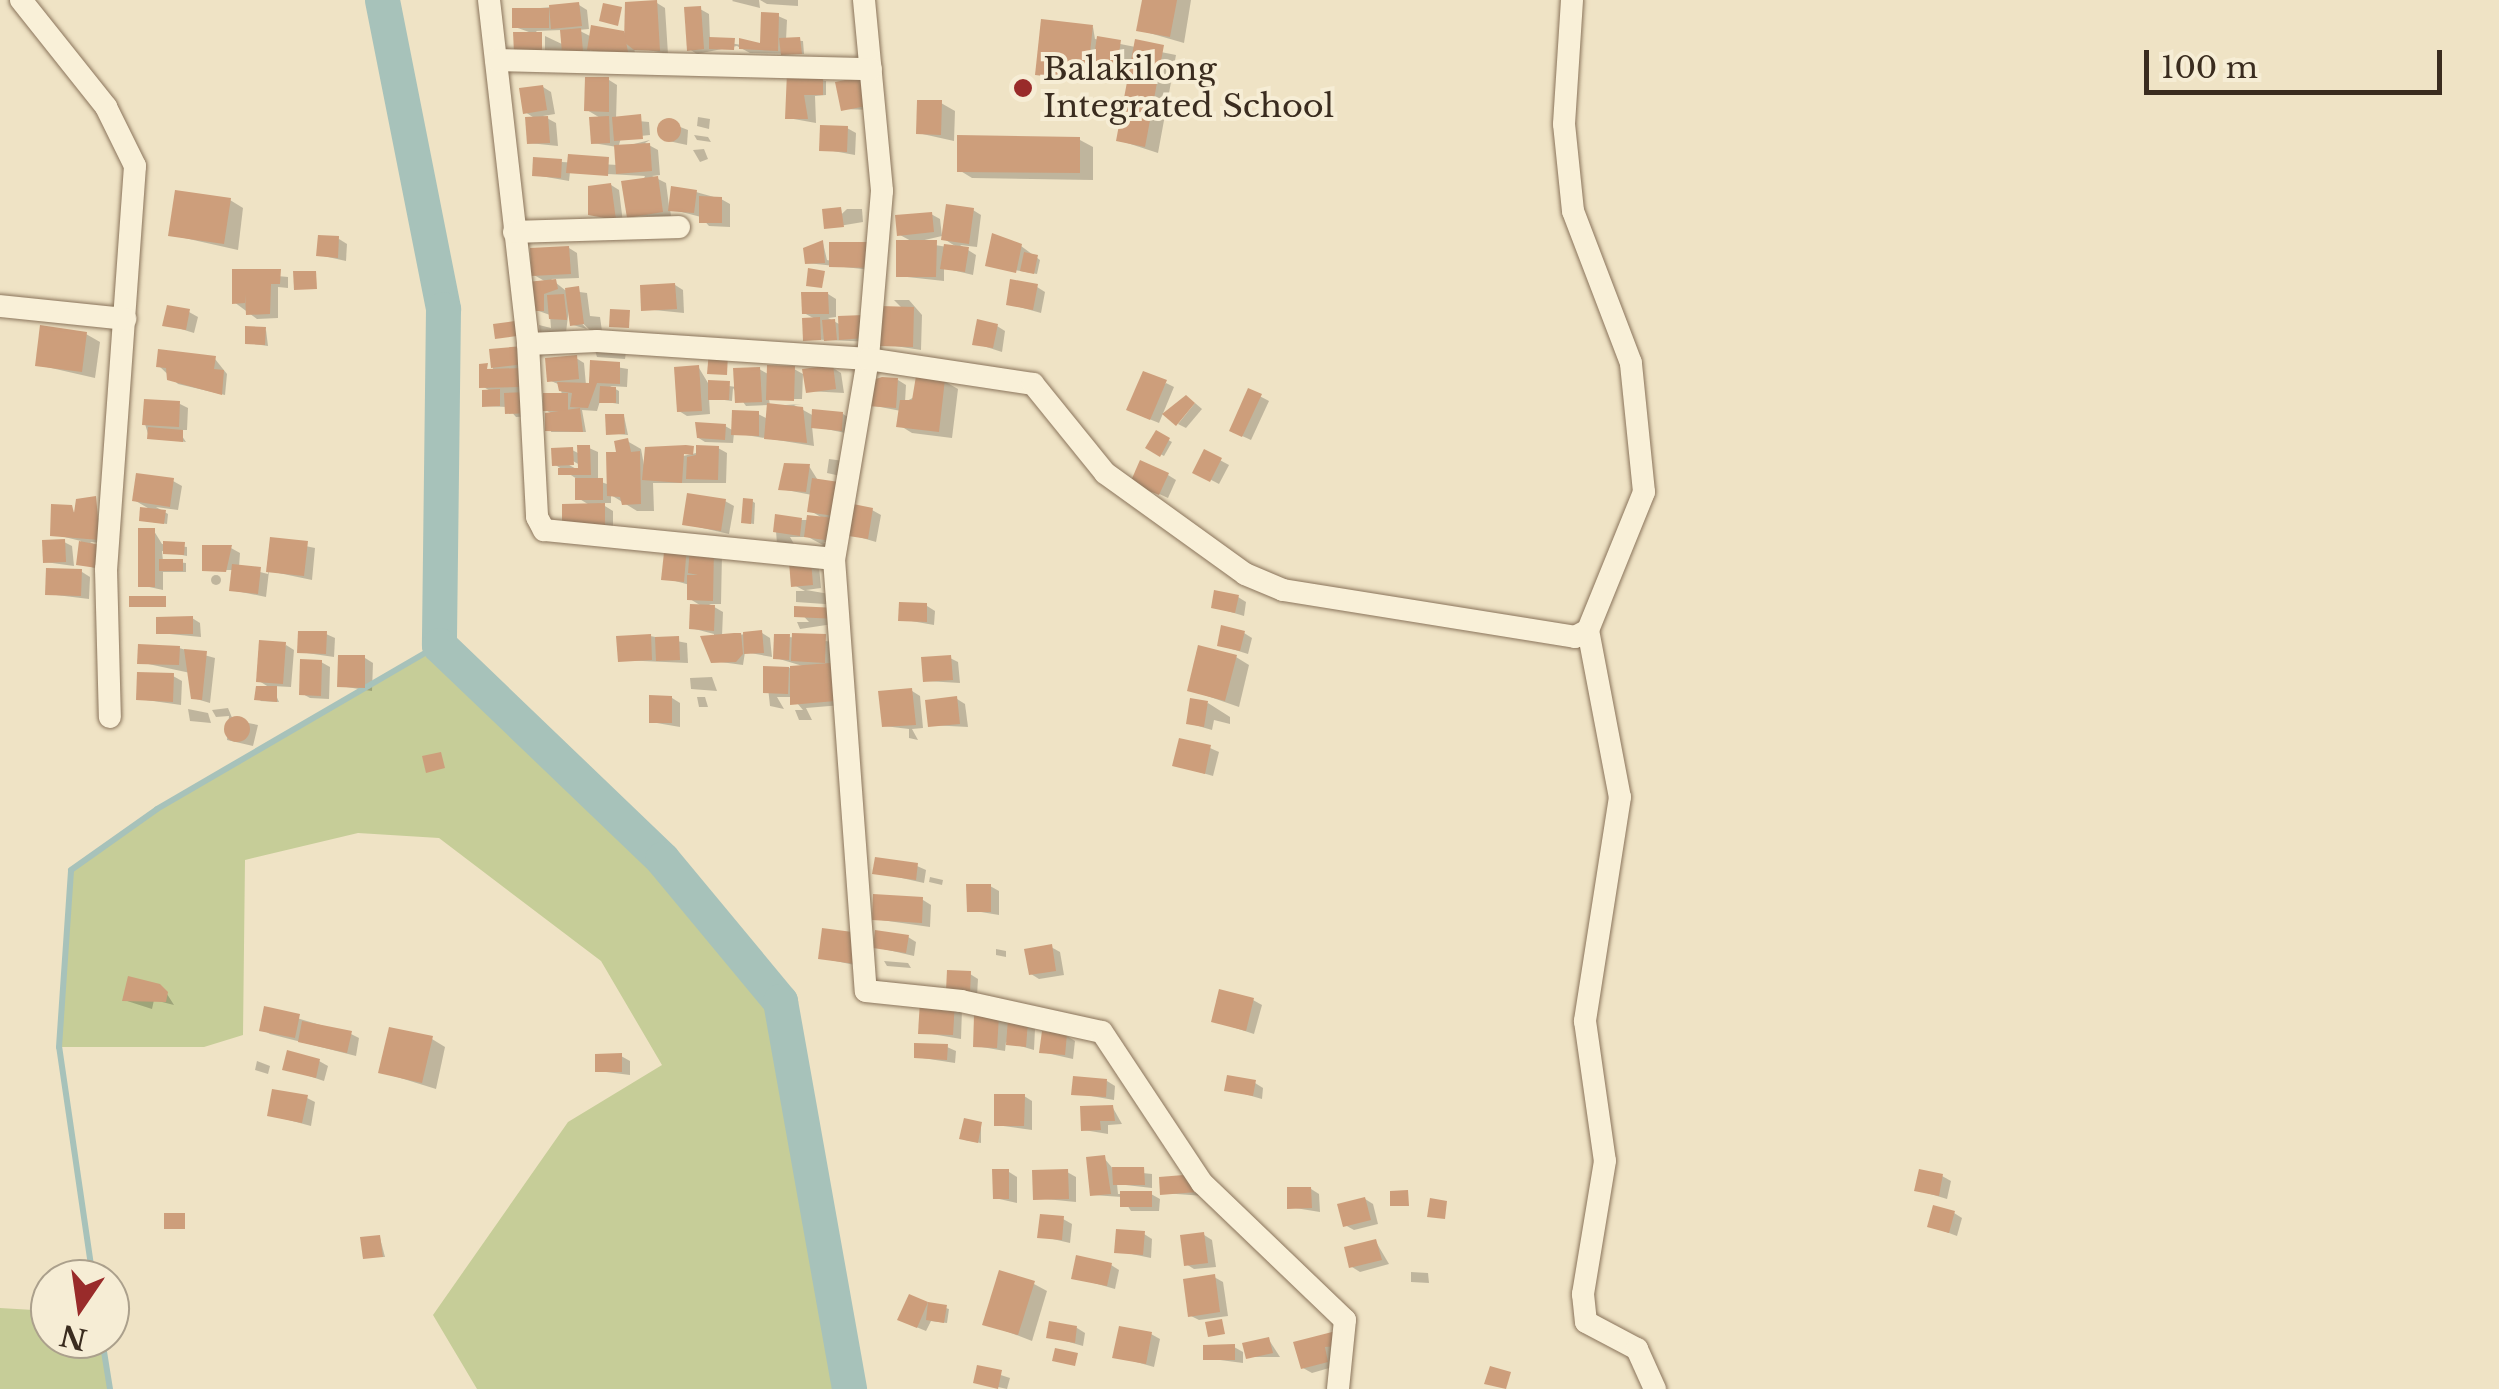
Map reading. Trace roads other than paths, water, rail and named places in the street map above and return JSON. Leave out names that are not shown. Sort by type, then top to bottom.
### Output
[{"type":"street","points":[[21,0],[106,107],[134,166],[106,569],[110,718]]},
{"type":"street","points":[[489,0],[528,344],[537,516],[550,536],[741,546],[834,559]]},
{"type":"street","points":[[864,0],[882,191],[868,359],[834,559],[866,991],[962,1001],[1102,1032],[1202,1182],[1345,1320],[1338,1389]]},
{"type":"street","points":[[1572,0],[1564,124],[1573,211],[1631,362],[1644,492],[1588,630],[1620,797],[1585,1021],[1605,1161],[1583,1294],[1586,1322],[1637,1348],[1655,1389]]},
{"type":"street","points":[[496,60],[870,69]]},
{"type":"street","points":[[514,232],[679,226]]},
{"type":"street","points":[[0,306],[124,319]]},
{"type":"street","points":[[528,344],[597,341],[868,359],[1033,384],[1105,473],[1245,574],[1283,590],[1575,636],[1588,630]]},
{"type":"waterway","points":[[382,0],[443,309],[439,645],[662,859],[780,1001],[849,1389]]},
{"type":"waterway","points":[[90,1259],[59,1047],[71,870],[157,809],[439,645]]},
{"type":"waterway","points":[[105,1359],[110,1389]]},
{"type":"place","name":"Balakilong Integrated School","points":[[1023,88]]}]
